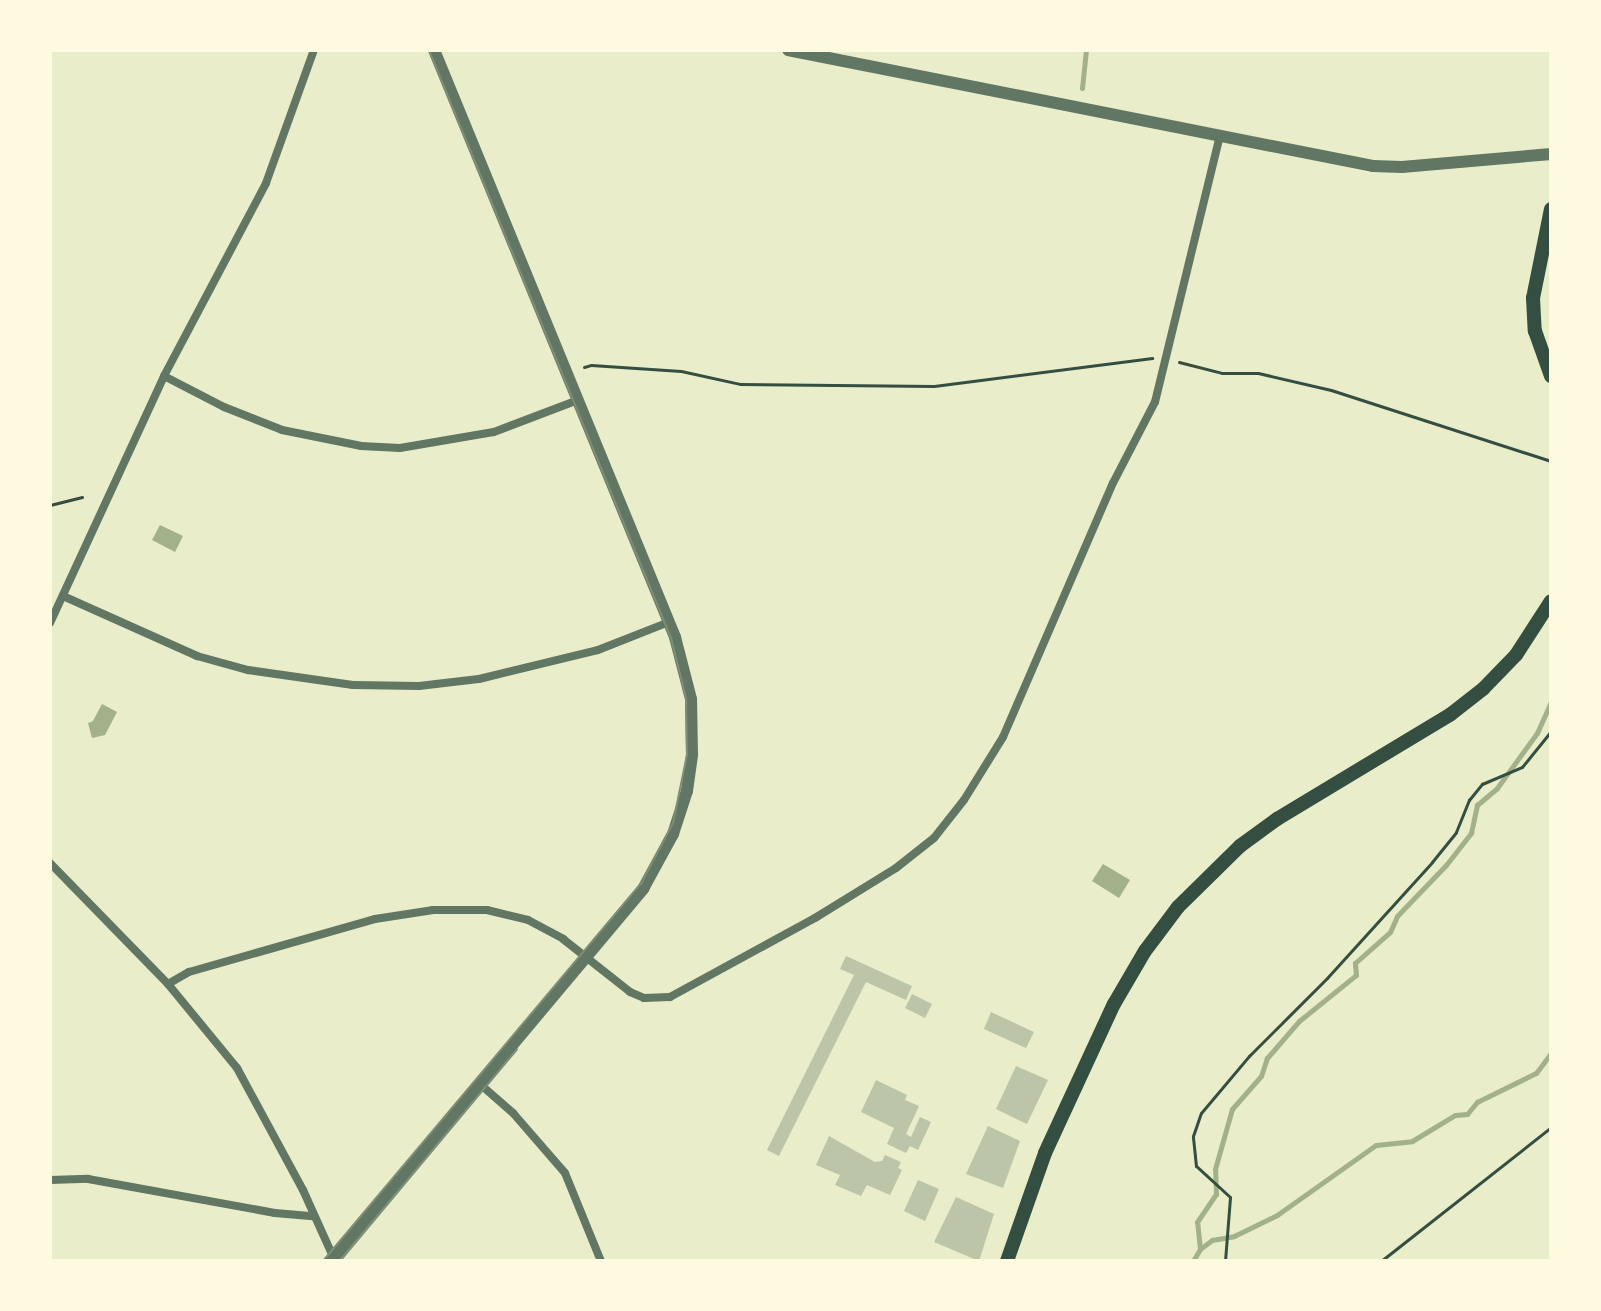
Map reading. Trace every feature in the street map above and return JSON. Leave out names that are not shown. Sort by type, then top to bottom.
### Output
[{"type":"main road","points":[[1551,209],[1533,298],[1535,331],[1551,376]]},
{"type":"main road","points":[[1007,1261],[1045,1153],[1114,1004],[1145,951],[1178,907],[1240,846],[1277,819],[1451,714],[1483,689],[1516,655],[1551,601]]},
{"type":"street","points":[[50,623],[164,376],[266,183],[314,50]]},
{"type":"street","points":[[50,863],[168,984],[237,1068],[257,1100],[333,1260],[481,1085],[653,873],[684,803],[692,754],[692,711],[686,674],[669,622],[434,50]]},
{"type":"street","points":[[788,50],[1373,166],[1402,167],[1551,154]]},
{"type":"street","points":[[168,984],[189,972],[375,919],[433,910],[487,910],[528,920],[563,939],[630,992],[644,998],[670,997],[815,918],[896,868],[934,838],[964,800],[1003,737],[1113,483],[1155,402],[1220,136]]},
{"type":"street","points":[[164,376],[224,407],[282,430],[361,446],[400,448],[494,432],[578,400]]},
{"type":"street","points":[[63,596],[197,656],[248,670],[353,685],[419,686],[479,679],[598,650],[669,622]]},
{"type":"street","points":[[481,1085],[513,1113],[565,1173],[601,1261]]},
{"type":"street","points":[[50,1180],[88,1179],[275,1213],[313,1216]]},
{"type":"path","points":[[584,367],[681,371],[740,384],[934,386],[1165,357],[1222,373],[1258,373],[1331,390],[1551,461]]},
{"type":"path","points":[[50,505],[82,497]]},
{"type":"path","points":[[1551,649],[1551,657]]},
{"type":"path","points":[[1225,1261],[1230,1197],[1222,1186],[1196,1166],[1193,1136],[1201,1113],[1249,1056],[1347,957],[1432,862],[1456,832],[1469,800],[1482,784],[1522,767],[1551,731]]},
{"type":"path","points":[[1381,1261],[1551,1127]]},
{"type":"shaded area","points":[[160,525],[183,536],[175,552],[152,540]]},
{"type":"shaded area","points":[[102,704],[117,712],[105,735],[92,738],[88,723],[93,721]]},
{"type":"shaded area","points":[[1103,864],[1130,880],[1119,898],[1092,881]]},
{"type":"building","points":[[846,956],[912,986],[906,1000],[866,982],[779,1156],[767,1150],[854,975],[840,969]]},
{"type":"building","points":[[912,994],[932,1004],[925,1018],[905,1008]]},
{"type":"building","points":[[991,1012],[1034,1032],[1026,1048],[984,1029]]},
{"type":"building","points":[[1016,1066],[1048,1080],[1027,1124],[996,1109]]},
{"type":"building","points":[[876,1080],[907,1095],[905,1100],[919,1106],[906,1134],[911,1137],[920,1117],[931,1122],[918,1150],[910,1146],[906,1153],[887,1144],[894,1128],[861,1112]]},
{"type":"building","points":[[988,1126],[1020,1141],[1003,1188],[966,1174]]},
{"type":"building","points":[[829,1136],[875,1162],[882,1161],[885,1155],[901,1162],[898,1168],[902,1170],[890,1195],[867,1185],[861,1196],[835,1185],[840,1175],[816,1165]]},
{"type":"building","points":[[918,1180],[939,1189],[925,1221],[904,1211]]},
{"type":"building","points":[[956,1197],[994,1214],[979,1261],[934,1242]]},
{"type":"waterway","points":[[1082,88],[1086,50]]},
{"type":"waterway","points":[[1200,1249],[1197,1222],[1216,1194],[1215,1169],[1232,1109],[1261,1076],[1267,1058],[1299,1021],[1356,975],[1355,963],[1390,932],[1397,916],[1446,865],[1471,833],[1477,805],[1497,788],[1537,733],[1551,702]]},
{"type":"waterway","points":[[1193,1261],[1200,1249],[1212,1240],[1234,1236],[1277,1215],[1376,1145],[1412,1141],[1455,1115],[1467,1114],[1477,1102],[1536,1073],[1551,1053]]},
{"type":"tram line","points":[[323,1261],[641,884],[673,823],[687,755],[686,698],[671,638],[429,50]]},
{"type":"tram line","points":[[340,1261],[517,1049]]}]
